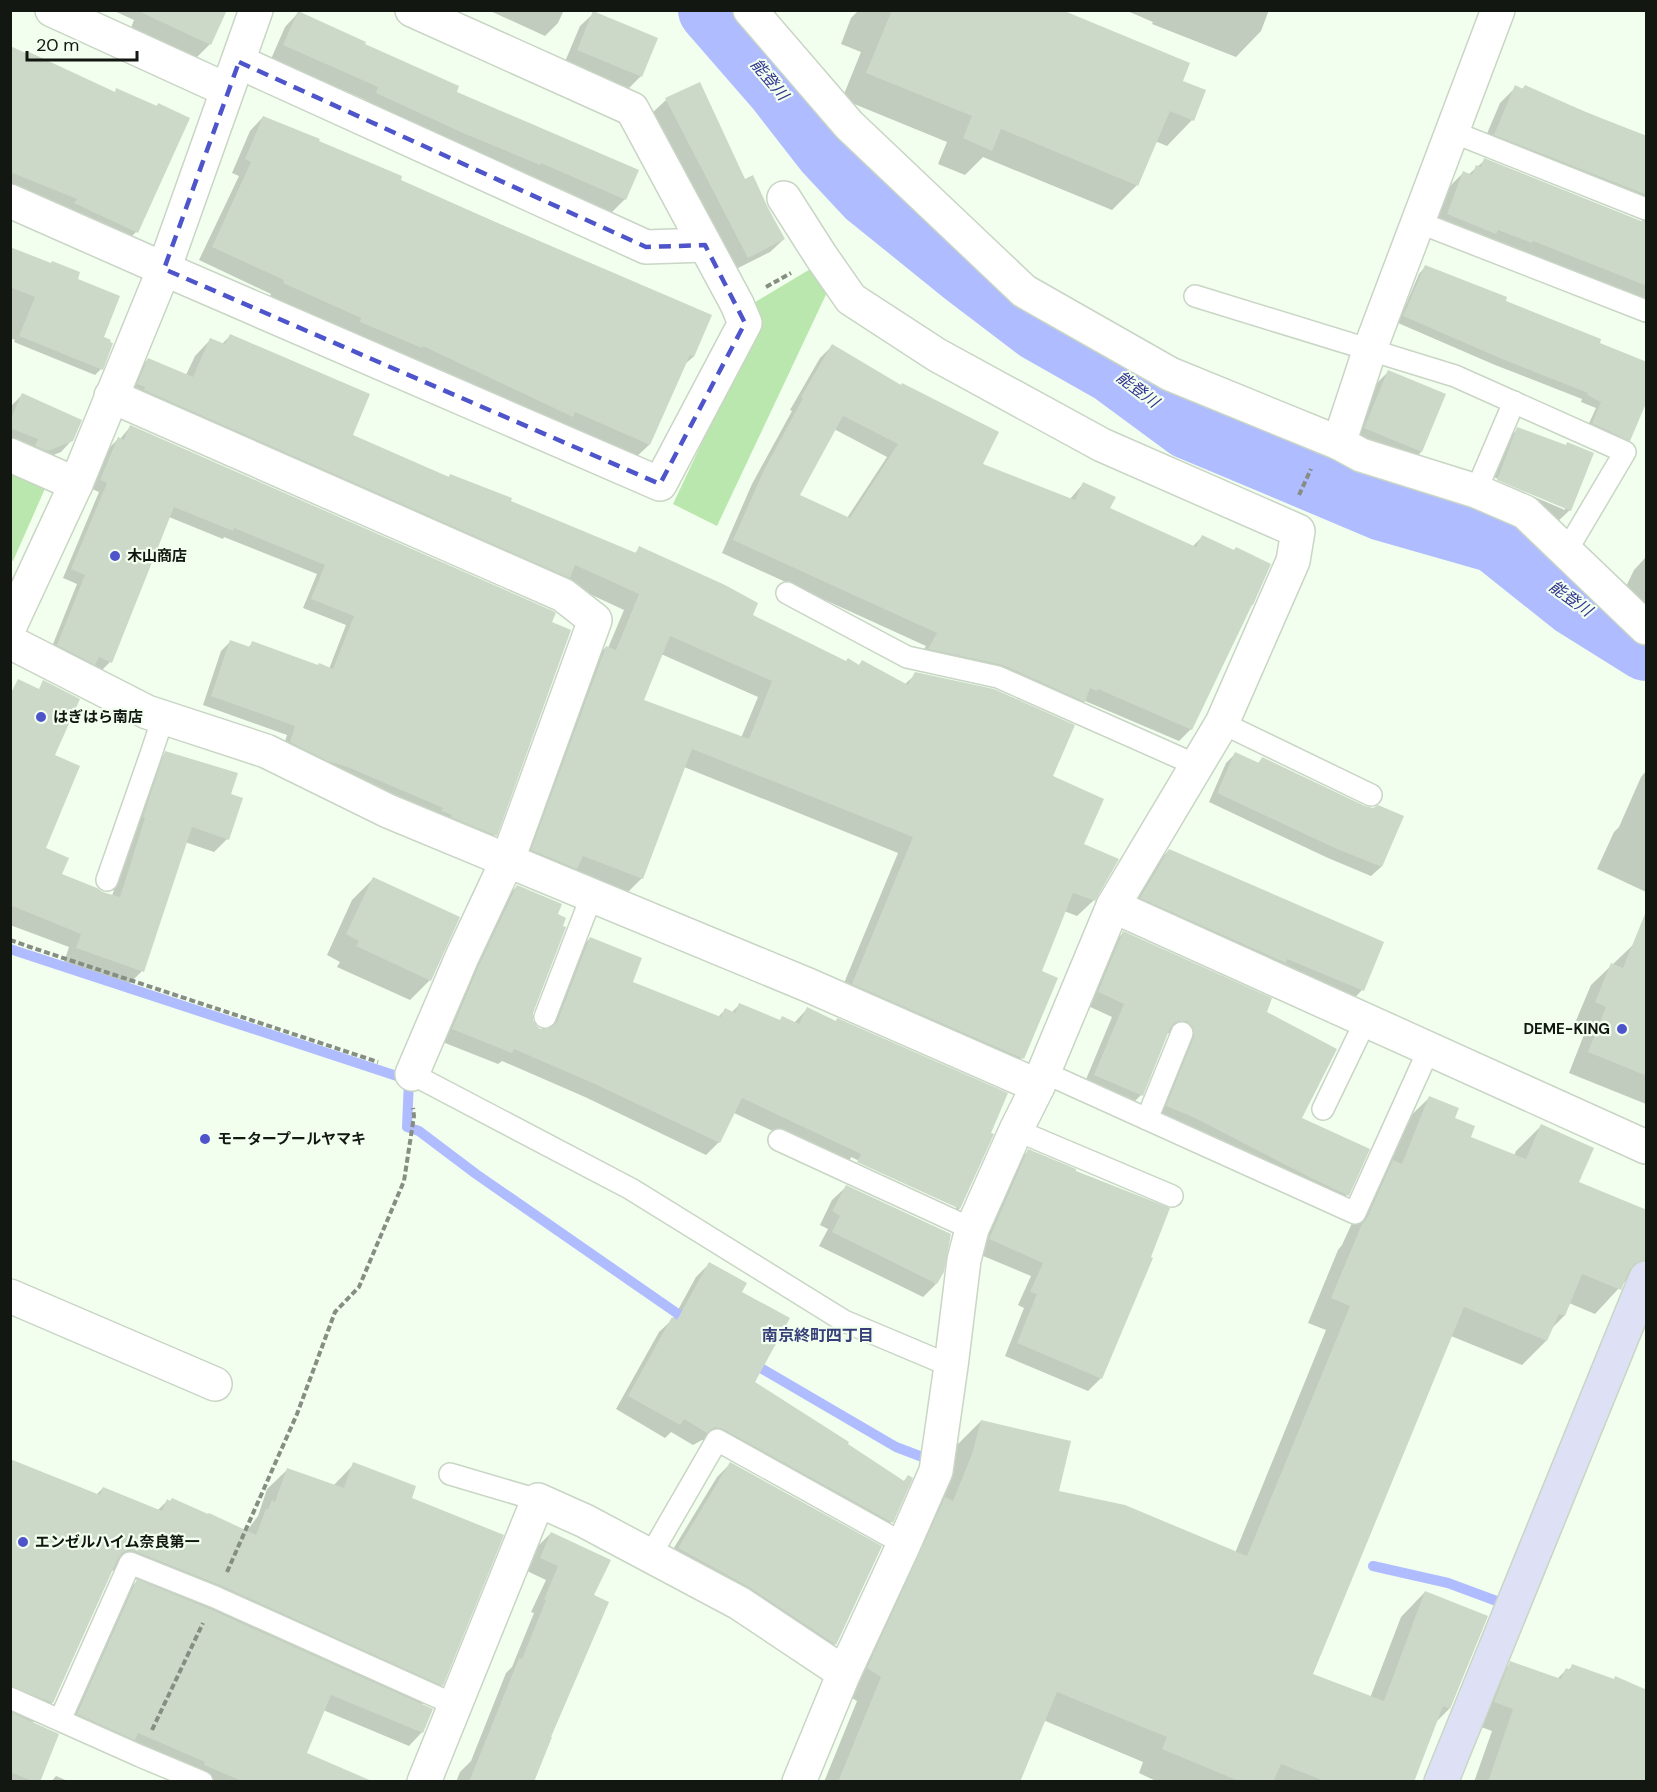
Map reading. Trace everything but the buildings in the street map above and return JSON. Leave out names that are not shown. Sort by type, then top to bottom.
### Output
[{"type":"street","points":[[52,10],[233,76],[646,247],[705,245]]},
{"type":"street","points":[[10,626],[20,583],[76,484],[164,270],[256,10]]},
{"type":"street","points":[[10,201],[660,484],[745,323],[737,304],[632,109],[412,10]]},
{"type":"street","points":[[750,10],[849,125],[1024,291],[1170,374],[1339,443],[1361,455],[1476,491],[1525,512],[1647,628]]},
{"type":"street","points":[[1339,443],[1370,349],[1498,10]]},
{"type":"street","points":[[784,198],[851,299],[937,356],[1102,445],[1298,531],[1293,561],[1222,723],[1113,906],[1040,1079],[972,1229],[963,1260],[936,1471],[844,1673],[799,1782]]},
{"type":"street","points":[[111,396],[563,595],[595,620],[508,860],[462,957],[412,1074]]},
{"type":"street","points":[[10,455],[76,484]]},
{"type":"street","points":[[10,642],[147,712],[266,751],[388,811],[1040,1079]]},
{"type":"street","points":[[1113,906],[1647,1147]]},
{"type":"street","points":[[1441,1782],[1647,1278]]},
{"type":"street","points":[[10,1296],[215,1384]]},
{"type":"street","points":[[424,1782],[538,1500],[585,1521],[739,1603],[844,1673]]},
{"type":"lane","points":[[1453,132],[1647,208]]},
{"type":"lane","points":[[1418,222],[1647,311]]},
{"type":"lane","points":[[1195,296],[1455,376],[1625,452],[1567,550]]},
{"type":"lane","points":[[1476,491],[1514,402]]},
{"type":"lane","points":[[787,593],[907,657],[998,677],[1196,765]]},
{"type":"lane","points":[[107,880],[163,718]]},
{"type":"lane","points":[[1222,723],[1371,795]]},
{"type":"lane","points":[[545,1017],[592,895]]},
{"type":"lane","points":[[1323,1108],[1366,1020]]},
{"type":"lane","points":[[1147,1119],[1182,1033]]},
{"type":"lane","points":[[1040,1079],[1147,1119],[1355,1213],[1429,1049]]},
{"type":"lane","points":[[412,1074],[631,1189],[844,1322],[951,1366]]},
{"type":"lane","points":[[1016,1130],[1172,1197]]},
{"type":"lane","points":[[779,1140],[972,1229]]},
{"type":"lane","points":[[650,1556],[717,1440],[904,1544]]},
{"type":"lane","points":[[450,1474],[538,1500]]},
{"type":"lane","points":[[60,1720],[130,1563],[215,1597],[455,1705]]},
{"type":"lane","points":[[10,1698],[202,1782]]},
{"type":"path","points":[[737,304],[821,256]]},
{"type":"path","points":[[1299,496],[1312,465]]},
{"type":"path","points":[[10,939],[30,948],[412,1074],[414,1116],[404,1181],[359,1287],[334,1312],[297,1414],[215,1597],[140,1756]]},
{"type":"highlighted area","points":[[239,62],[646,247],[705,245],[745,323],[660,484],[164,269]]},
{"type":"green space","points":[[817,265],[831,284],[717,526],[673,504],[760,320],[752,304]]},
{"type":"green space","points":[[11,468],[47,484],[13,561],[11,560]]},
{"type":"waterway","name":"能登川","points":[[711,10],[778,87],[827,150],[868,194],[1038,328],[1112,370],[1188,426],[1383,508],[1495,540],[1574,603],[1646,648]]},
{"type":"waterway","points":[[10,949],[409,1080],[407,1127],[419,1131],[476,1174],[691,1323]]},
{"type":"waterway","points":[[752,1363],[896,1447],[925,1458]]},
{"type":"waterway","points":[[1373,1566],[1448,1583],[1502,1603]]},
{"type":"place","name":"木山商店","points":[[115,556]]},
{"type":"place","name":"はぎはら南店","points":[[41,717]]},
{"type":"place","name":"DEME-KING","points":[[1622,1029]]},
{"type":"place","name":"モータープールヤマキ","points":[[205,1139]]},
{"type":"place","name":"エンゼルハイム奈良第一","points":[[23,1542]]},
{"type":"district","name":"南京終町四丁目","points":[[818,1335]]}]
